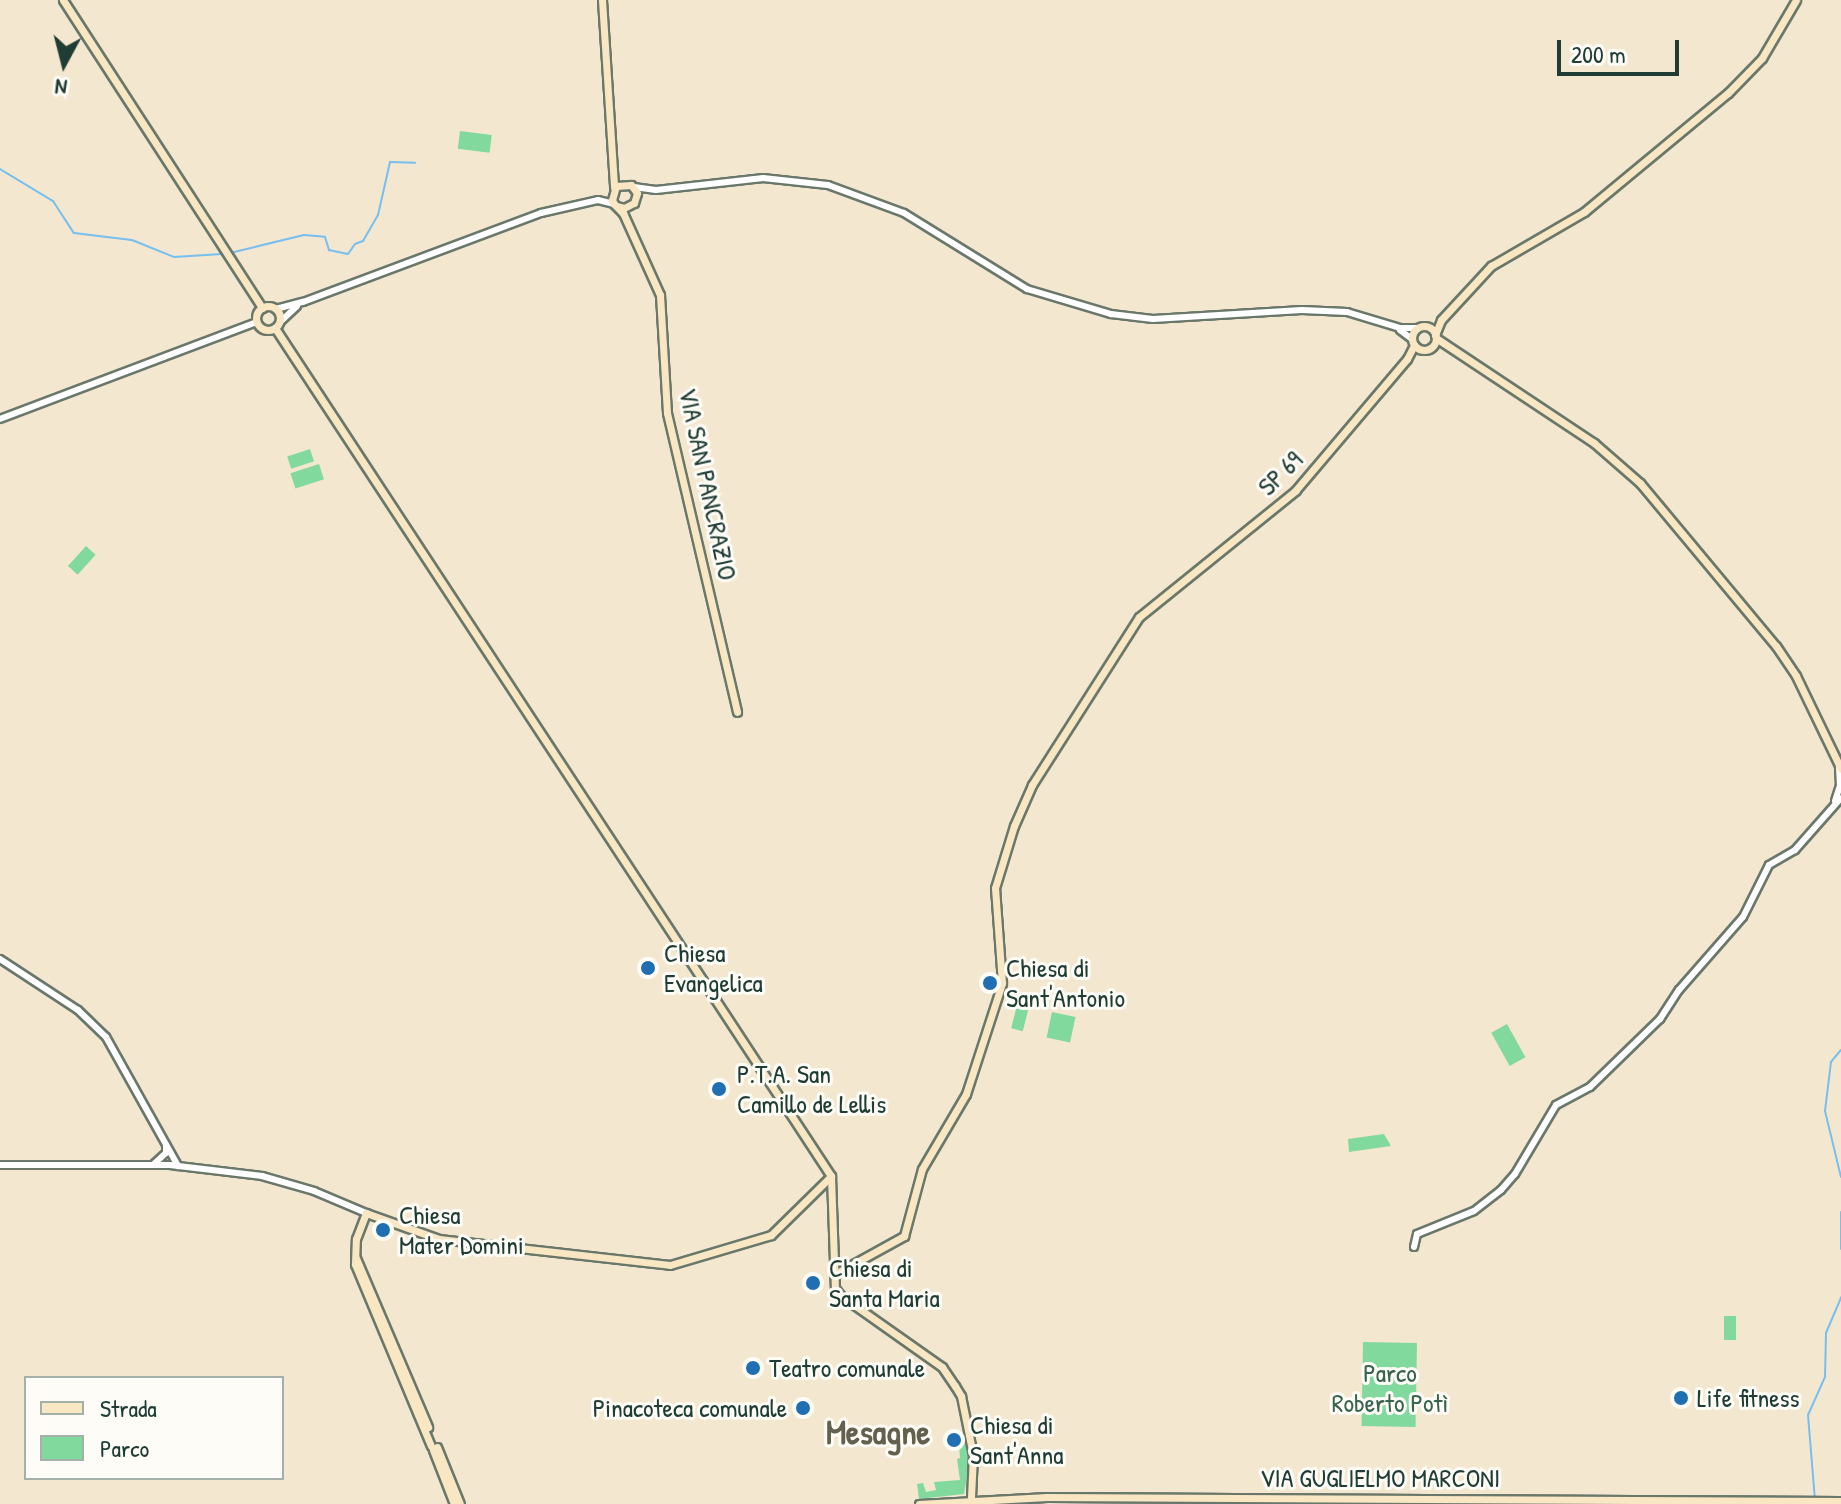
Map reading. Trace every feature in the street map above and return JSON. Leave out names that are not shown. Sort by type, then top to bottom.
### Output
[{"type":"main road","points":[[63,0],[262,308]]},
{"type":"main road","points":[[602,0],[616,205],[635,202]]},
{"type":"main road","points":[[1407,359],[1428,348],[1441,320],[1491,266],[1584,212],[1728,93],[1762,58],[1796,0]]},
{"type":"main road","points":[[616,188],[634,187],[635,202],[627,220]]},
{"type":"main road","name":"VIA SAN PANCRAZIO","points":[[616,205],[627,220],[660,295],[667,413],[737,712]]},
{"type":"main road","points":[[262,308],[276,309],[277,325],[831,1176],[835,1288],[840,1295],[942,1367],[955,1386],[961,1396],[973,1455],[971,1498]]},
{"type":"main road","points":[[262,308],[257,322],[265,329],[277,325]]},
{"type":"main road","points":[[1407,359],[1416,328],[1441,320]]},
{"type":"main road","points":[[1427,326],[1455,353],[1594,443],[1640,483],[1776,646],[1796,676],[1840,766]]},
{"type":"main road","points":[[1413,342],[1455,353]]},
{"type":"main road","name":"SP 69","points":[[835,1274],[904,1236],[926,1162],[966,1094],[1002,983],[994,894],[1032,785],[1139,617],[1295,491],[1407,359]]},
{"type":"main road","points":[[457,1504],[354,1257],[356,1239],[366,1213],[439,1239],[670,1265],[771,1235],[831,1176]]},
{"type":"main road","name":"VIA GUGLIELMO MARCONI","points":[[919,1504],[971,1498],[1841,1501]]},
{"type":"street","points":[[634,187],[656,190],[763,178],[828,185],[904,213],[1027,289],[1111,314],[1153,319],[1330,311],[1358,314],[1393,326],[1416,328]]},
{"type":"street","points":[[276,309],[303,302],[541,213],[586,202],[616,188]]},
{"type":"street","points":[[635,202],[656,190]]},
{"type":"street","points":[[586,202],[616,205]]},
{"type":"street","points":[[277,325],[303,302]]},
{"type":"street","points":[[0,419],[257,322]]},
{"type":"street","points":[[1393,326],[1413,342]]},
{"type":"street","points":[[1414,1247],[1417,1234],[1474,1211],[1501,1190],[1515,1174],[1556,1105],[1590,1087],[1660,1019],[1679,990],[1743,917],[1769,865],[1795,850],[1831,808],[1840,793],[1840,766]]},
{"type":"street","points":[[0,959],[92,1022],[114,1049],[174,1165]]},
{"type":"street","points":[[153,1165],[166,1149]]},
{"type":"street","points":[[0,1165],[174,1165],[284,1181],[366,1213]]},
{"type":"green space","points":[[460,131],[492,135],[490,153],[458,149]]},
{"type":"green space","points":[[310,449],[314,461],[291,469],[287,456]]},
{"type":"green space","points":[[319,464],[324,479],[295,488],[290,473]]},
{"type":"green space","points":[[86,546],[96,555],[78,575],[68,566]]},
{"type":"green space","points":[[1017,1005],[1029,1008],[1023,1031],[1011,1028]]},
{"type":"green space","points":[[1052,1012],[1075,1017],[1070,1042],[1047,1037]]},
{"type":"green space","points":[[1507,1024],[1525,1057],[1510,1066],[1491,1033]]},
{"type":"green space","points":[[1384,1134],[1391,1146],[1349,1152],[1348,1139]]},
{"type":"green space","points":[[1724,1316],[1736,1316],[1736,1340],[1724,1340]]},
{"type":"green space","name":"Parco Roberto Potì","points":[[1363,1342],[1417,1343],[1416,1427],[1362,1426]]},
{"type":"green space","points":[[961,1433],[965,1433],[969,1464],[964,1494],[919,1499],[917,1484],[923,1483],[926,1492],[936,1490],[934,1482],[960,1480],[957,1459],[960,1458],[959,1444],[963,1443]]},
{"type":"waterway","points":[[230,253],[304,235],[325,237],[329,250],[348,254],[355,244],[363,241],[378,215],[390,162],[415,163]]},
{"type":"waterway","points":[[0,169],[53,201],[74,233],[132,240],[174,257],[222,254]]},
{"type":"waterway","points":[[1841,1050],[1831,1062],[1825,1111],[1841,1177]]},
{"type":"waterway","points":[[1841,1212],[1841,1249]]},
{"type":"waterway","points":[[1815,1500],[1808,1415],[1825,1377],[1826,1333],[1841,1297]]},
{"type":"place","name":"Chiesa Evangelica","points":[[648,968]]},
{"type":"place","name":"Chiesa di Sant'Antonio","points":[[990,983]]},
{"type":"place","name":"P.T.A. San Camillo de Lellis","points":[[719,1089]]},
{"type":"place","name":"Chiesa Mater Domini","points":[[383,1230]]},
{"type":"place","name":"Chiesa di Santa Maria","points":[[813,1283]]},
{"type":"place","name":"Teatro comunale","points":[[753,1368]]},
{"type":"place","name":"Life fitness","points":[[1681,1398]]},
{"type":"place","name":"Pinacoteca comunale","points":[[803,1408]]},
{"type":"place","name":"Chiesa di Sant'Anna","points":[[954,1440]]},
{"type":"district","name":"Mesagne","points":[[878,1433]]}]
